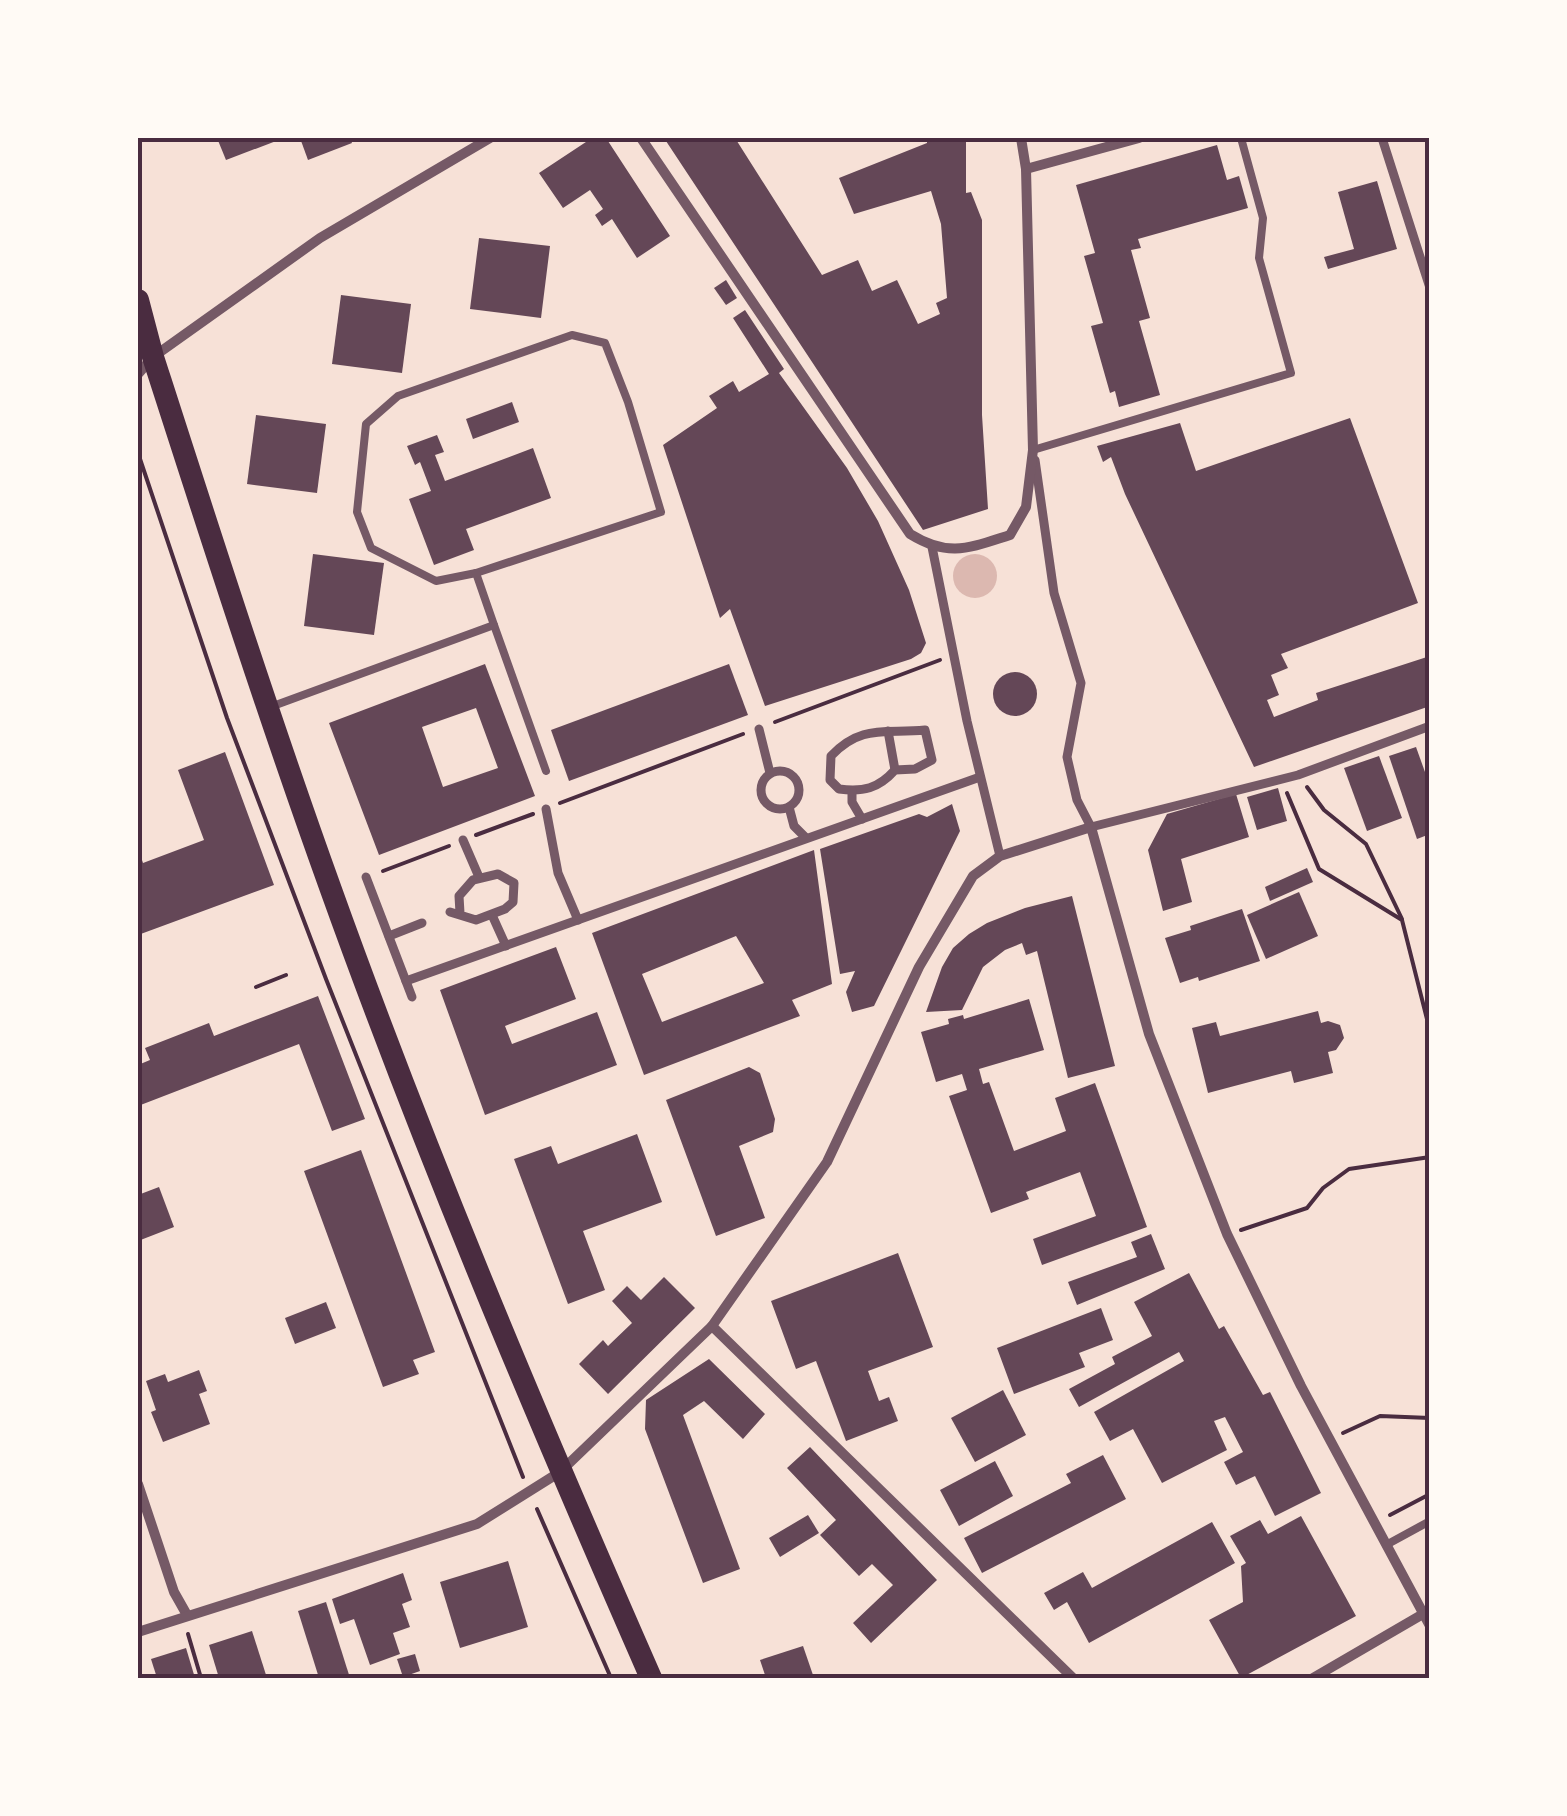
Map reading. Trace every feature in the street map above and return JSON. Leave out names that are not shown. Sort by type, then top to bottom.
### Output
[{"type":"main road","points":[[138,300],[145,365],[376,1011],[560,1472],[651,1678]]},
{"type":"street","points":[[145,365],[320,238],[490,138]]},
{"type":"street","points":[[640,138],[910,534],[932,547],[966,549],[1010,536],[1026,507],[1033,450]]},
{"type":"street","points":[[1021,138],[1026,169],[1033,450],[1054,593],[1081,683],[1066,756],[1077,800],[1091,826],[1148,1034],[1227,1234],[1328,1439],[1426,1612],[1430,1626]]},
{"type":"street","points":[[1026,169],[1138,138]]},
{"type":"street","points":[[1382,138],[1430,288]]},
{"type":"street","points":[[932,547],[1000,856]]},
{"type":"street","points":[[138,1632],[478,1524],[560,1472],[712,1326],[827,1162],[919,967],[973,876],[1000,856],[1091,826],[1282,780],[1430,726]]},
{"type":"street","points":[[759,728],[770,773]]},
{"type":"street","points":[[925,730],[932,760],[915,769],[894,770],[875,786],[852,791],[839,789],[830,780],[831,756],[846,740],[863,733],[888,731],[925,730]]},
{"type":"street","points":[[888,731],[894,770]]},
{"type":"street","points":[[782,771],[796,780],[798,798],[789,808],[775,809],[762,799],[762,783],[770,773],[782,771]]},
{"type":"street","points":[[406,982],[980,777]]},
{"type":"street","points":[[852,791],[852,802],[862,819]]},
{"type":"street","points":[[546,808],[558,873],[578,920]]},
{"type":"street","points":[[789,808],[794,826],[807,838]]},
{"type":"street","points":[[463,840],[479,877]]},
{"type":"street","points":[[498,874],[514,883],[512,902],[476,920],[455,912],[464,888],[479,877],[498,874]]},
{"type":"street","points":[[366,877],[412,998]]},
{"type":"street","points":[[492,915],[506,946]]},
{"type":"street","points":[[389,936],[422,923]]},
{"type":"street","points":[[712,1326],[1072,1678]]},
{"type":"street","points":[[138,1484],[174,1592],[187,1615]]},
{"type":"street","points":[[1313,1678],[1426,1612]]},
{"type":"lane","points":[[1033,450],[1291,373],[1259,258],[1263,218],[1241,138]]},
{"type":"lane","points":[[572,335],[605,343],[628,402],[661,512],[476,573],[436,580],[371,548],[358,512],[366,424],[398,396],[572,335]]},
{"type":"lane","points":[[476,573],[546,772]]},
{"type":"lane","points":[[266,708],[494,626]]},
{"type":"lane","points":[[1386,1545],[1430,1521]]},
{"type":"path","points":[[138,452],[234,735],[333,997],[530,1492],[610,1678]]},
{"type":"path","points":[[366,877],[954,655]]},
{"type":"path","points":[[1298,775],[1324,810],[1366,844],[1402,920],[1430,1031]]},
{"type":"path","points":[[1282,780],[1319,869],[1402,920]]},
{"type":"path","points":[[256,987],[286,975]]},
{"type":"path","points":[[1227,1234],[1307,1208],[1323,1188],[1349,1169],[1428,1157],[1430,1140]]},
{"type":"path","points":[[1328,1439],[1380,1416],[1430,1418]]},
{"type":"path","points":[[1374,1524],[1430,1494]]},
{"type":"path","points":[[201,1678],[187,1636],[216,1606]]},
{"type":"shaded area","points":[[975,554],[991,560],[997,576],[991,592],[975,598],[959,592],[953,576],[959,560]]},
{"type":"building","points":[[217,138],[284,138],[226,160]]},
{"type":"building","points":[[300,138],[350,138],[352,143],[308,160]]},
{"type":"building","points":[[592,138],[606,138],[670,236],[637,258],[612,219],[602,226],[595,215],[603,209],[590,190],[563,208],[539,173]]},
{"type":"building","points":[[664,138],[735,138],[822,275],[858,260],[872,291],[897,280],[918,324],[940,314],[936,303],[947,298],[941,224],[931,191],[854,214],[839,178],[927,143],[927,138],[966,138],[966,193],[971,192],[982,220],[982,415],[988,509],[923,530]]},
{"type":"building","points":[[1217,145],[1227,180],[1239,176],[1248,208],[1138,239],[1141,248],[1131,250],[1150,318],[1139,321],[1160,395],[1119,407],[1115,391],[1110,393],[1091,326],[1103,323],[1084,256],[1095,253],[1076,185]]},
{"type":"building","points":[[1377,181],[1397,249],[1328,269],[1324,257],[1354,249],[1338,192]]},
{"type":"building","points":[[479,238],[550,246],[541,318],[470,309]]},
{"type":"building","points":[[726,280],[737,298],[726,305],[714,288]]},
{"type":"building","points":[[341,295],[411,304],[402,373],[332,364]]},
{"type":"building","points":[[745,310],[784,369],[779,373],[847,468],[878,521],[909,590],[926,643],[921,653],[911,659],[765,706],[730,609],[720,618],[663,445],[717,408],[709,396],[733,381],[739,392],[769,374],[733,318]]},
{"type":"building","points":[[512,402],[519,422],[473,439],[466,419]]},
{"type":"building","points":[[256,415],[326,424],[317,493],[247,484]]},
{"type":"building","points":[[1350,418],[1418,603],[1281,654],[1288,668],[1271,675],[1279,695],[1267,700],[1274,717],[1318,700],[1316,693],[1430,656],[1430,706],[1254,767],[1111,457],[1103,462],[1097,446],[1180,423],[1196,471]]},
{"type":"building","points":[[437,435],[444,452],[435,455],[445,481],[533,448],[551,498],[466,529],[474,550],[434,565],[409,499],[431,491],[420,462],[415,465],[407,446]]},
{"type":"building","points":[[313,554],[384,563],[374,635],[304,626]]},
{"type":"building","points":[[485,664],[535,796],[379,855],[329,723]],"holes":[[[476,708],[498,768],[443,787],[422,727]]]},
{"type":"building","points":[[729,664],[748,715],[569,781],[551,730]]},
{"type":"building","points":[[1015,672],[1031,678],[1037,694],[1031,710],[1015,716],[999,710],[993,694],[999,678]]},
{"type":"building","points":[[1416,747],[1430,786],[1430,834],[1417,839],[1389,756]]},
{"type":"building","points":[[225,752],[274,885],[138,935],[138,848],[143,863],[204,840],[178,770]]},
{"type":"building","points":[[1379,756],[1402,818],[1367,831],[1344,768]]},
{"type":"building","points":[[1278,788],[1287,821],[1257,830],[1247,797]]},
{"type":"building","points":[[1236,794],[1249,837],[1181,859],[1192,902],[1163,911],[1148,850],[1167,814]]},
{"type":"building","points":[[952,804],[960,831],[874,1006],[852,1012],[846,992],[855,971],[840,974],[820,849],[919,814],[927,817]]},
{"type":"building","points":[[814,850],[832,984],[792,1000],[800,1016],[644,1075],[592,933]],"holes":[[[736,936],[764,983],[662,1022],[642,974]]]},
{"type":"building","points":[[1307,868],[1313,882],[1270,901],[1265,887]]},
{"type":"building","points":[[1299,892],[1318,936],[1266,959],[1247,915]]},
{"type":"building","points":[[1072,896],[1115,1066],[1068,1078],[1037,951],[1026,955],[1022,943],[983,967],[962,1010],[926,1012],[942,967],[953,948],[969,934],[1025,908]]},
{"type":"building","points":[[1242,909],[1260,961],[1199,981],[1198,977],[1180,983],[1165,938]]},
{"type":"building","points":[[556,947],[576,999],[505,1026],[512,1044],[597,1012],[617,1065],[485,1115],[440,990]]},
{"type":"building","points":[[318,996],[365,1119],[332,1131],[299,1044],[138,1106],[138,1065],[150,1060],[145,1048],[209,1023],[214,1036]]},
{"type":"building","points":[[1029,999],[1044,1050],[979,1069],[983,1084],[989,1082],[1014,1151],[1066,1131],[1055,1098],[1095,1083],[1147,1227],[1042,1265],[1033,1239],[1096,1216],[1080,1172],[1026,1192],[1029,1199],[991,1213],[949,1096],[967,1090],[962,1074],[936,1082],[921,1032],[949,1024],[948,1019],[963,1015],[964,1019]]},
{"type":"building","points":[[1318,1011],[1321,1023],[1340,1025],[1344,1038],[1336,1050],[1328,1052],[1333,1073],[1294,1083],[1291,1071],[1208,1093],[1192,1028],[1216,1022],[1220,1036]]},
{"type":"building","points":[[749,1067],[760,1073],[775,1119],[773,1132],[739,1146],[765,1218],[716,1236],[666,1100]]},
{"type":"building","points":[[637,1134],[662,1202],[583,1231],[605,1290],[568,1304],[514,1159],[551,1146],[558,1164]]},
{"type":"building","points":[[361,1150],[435,1352],[413,1360],[419,1374],[383,1387],[304,1171]]},
{"type":"building","points":[[159,1187],[174,1227],[138,1241],[138,1195]]},
{"type":"building","points":[[1151,1234],[1165,1269],[1077,1305],[1068,1282],[1137,1257],[1131,1242]]},
{"type":"building","points":[[898,1253],[933,1347],[868,1371],[879,1401],[889,1397],[898,1421],[846,1441],[816,1361],[796,1369],[771,1301]]},
{"type":"building","points":[[1189,1273],[1219,1329],[1224,1326],[1263,1395],[1270,1392],[1321,1493],[1275,1516],[1255,1476],[1236,1485],[1224,1462],[1243,1452],[1225,1417],[1214,1421],[1227,1450],[1162,1483],[1133,1429],[1110,1441],[1094,1412],[1184,1361],[1179,1352],[1079,1407],[1069,1389],[1115,1364],[1112,1357],[1152,1336],[1134,1302]]},
{"type":"building","points":[[664,1277],[695,1308],[608,1394],[579,1364],[603,1340],[608,1346],[632,1323],[612,1301],[627,1286],[641,1300]]},
{"type":"building","points":[[326,1302],[336,1328],[295,1344],[285,1318]]},
{"type":"building","points":[[1101,1308],[1113,1340],[1079,1353],[1085,1367],[1014,1394],[997,1348]]},
{"type":"building","points":[[709,1359],[765,1414],[743,1439],[704,1401],[683,1415],[740,1569],[703,1583],[645,1429],[646,1400]]},
{"type":"building","points":[[199,1370],[207,1391],[199,1394],[210,1424],[163,1442],[151,1412],[156,1410],[146,1381],[165,1374],[168,1382]]},
{"type":"building","points":[[1003,1390],[1026,1435],[975,1462],[951,1418]]},
{"type":"building","points":[[810,1447],[937,1580],[871,1643],[853,1623],[893,1585],[872,1564],[859,1576],[820,1535],[836,1520],[787,1468]]},
{"type":"building","points":[[1103,1455],[1126,1499],[982,1573],[964,1538],[1071,1483],[1066,1474]]},
{"type":"building","points":[[995,1461],[1013,1496],[959,1526],[940,1490]]},
{"type":"building","points":[[808,1515],[819,1533],[780,1557],[769,1538]]},
{"type":"building","points":[[1301,1516],[1356,1616],[1241,1678],[1209,1620],[1243,1602],[1241,1566],[1246,1563],[1230,1536],[1260,1520],[1268,1534]]},
{"type":"building","points":[[1212,1522],[1235,1563],[1089,1643],[1067,1602],[1054,1610],[1044,1593],[1083,1572],[1092,1588]]},
{"type":"building","points":[[508,1561],[528,1627],[460,1648],[440,1582]]},
{"type":"building","points":[[403,1573],[412,1600],[402,1604],[410,1627],[393,1633],[400,1654],[370,1665],[354,1619],[340,1624],[332,1599]]},
{"type":"building","points":[[326,1602],[350,1678],[319,1678],[298,1611]]},
{"type":"building","points":[[252,1631],[267,1678],[219,1678],[209,1645]]},
{"type":"building","points":[[803,1646],[814,1678],[766,1678],[760,1660]]},
{"type":"building","points":[[186,1648],[195,1678],[157,1678],[151,1659]]},
{"type":"building","points":[[415,1654],[420,1671],[403,1677],[397,1659]]}]
